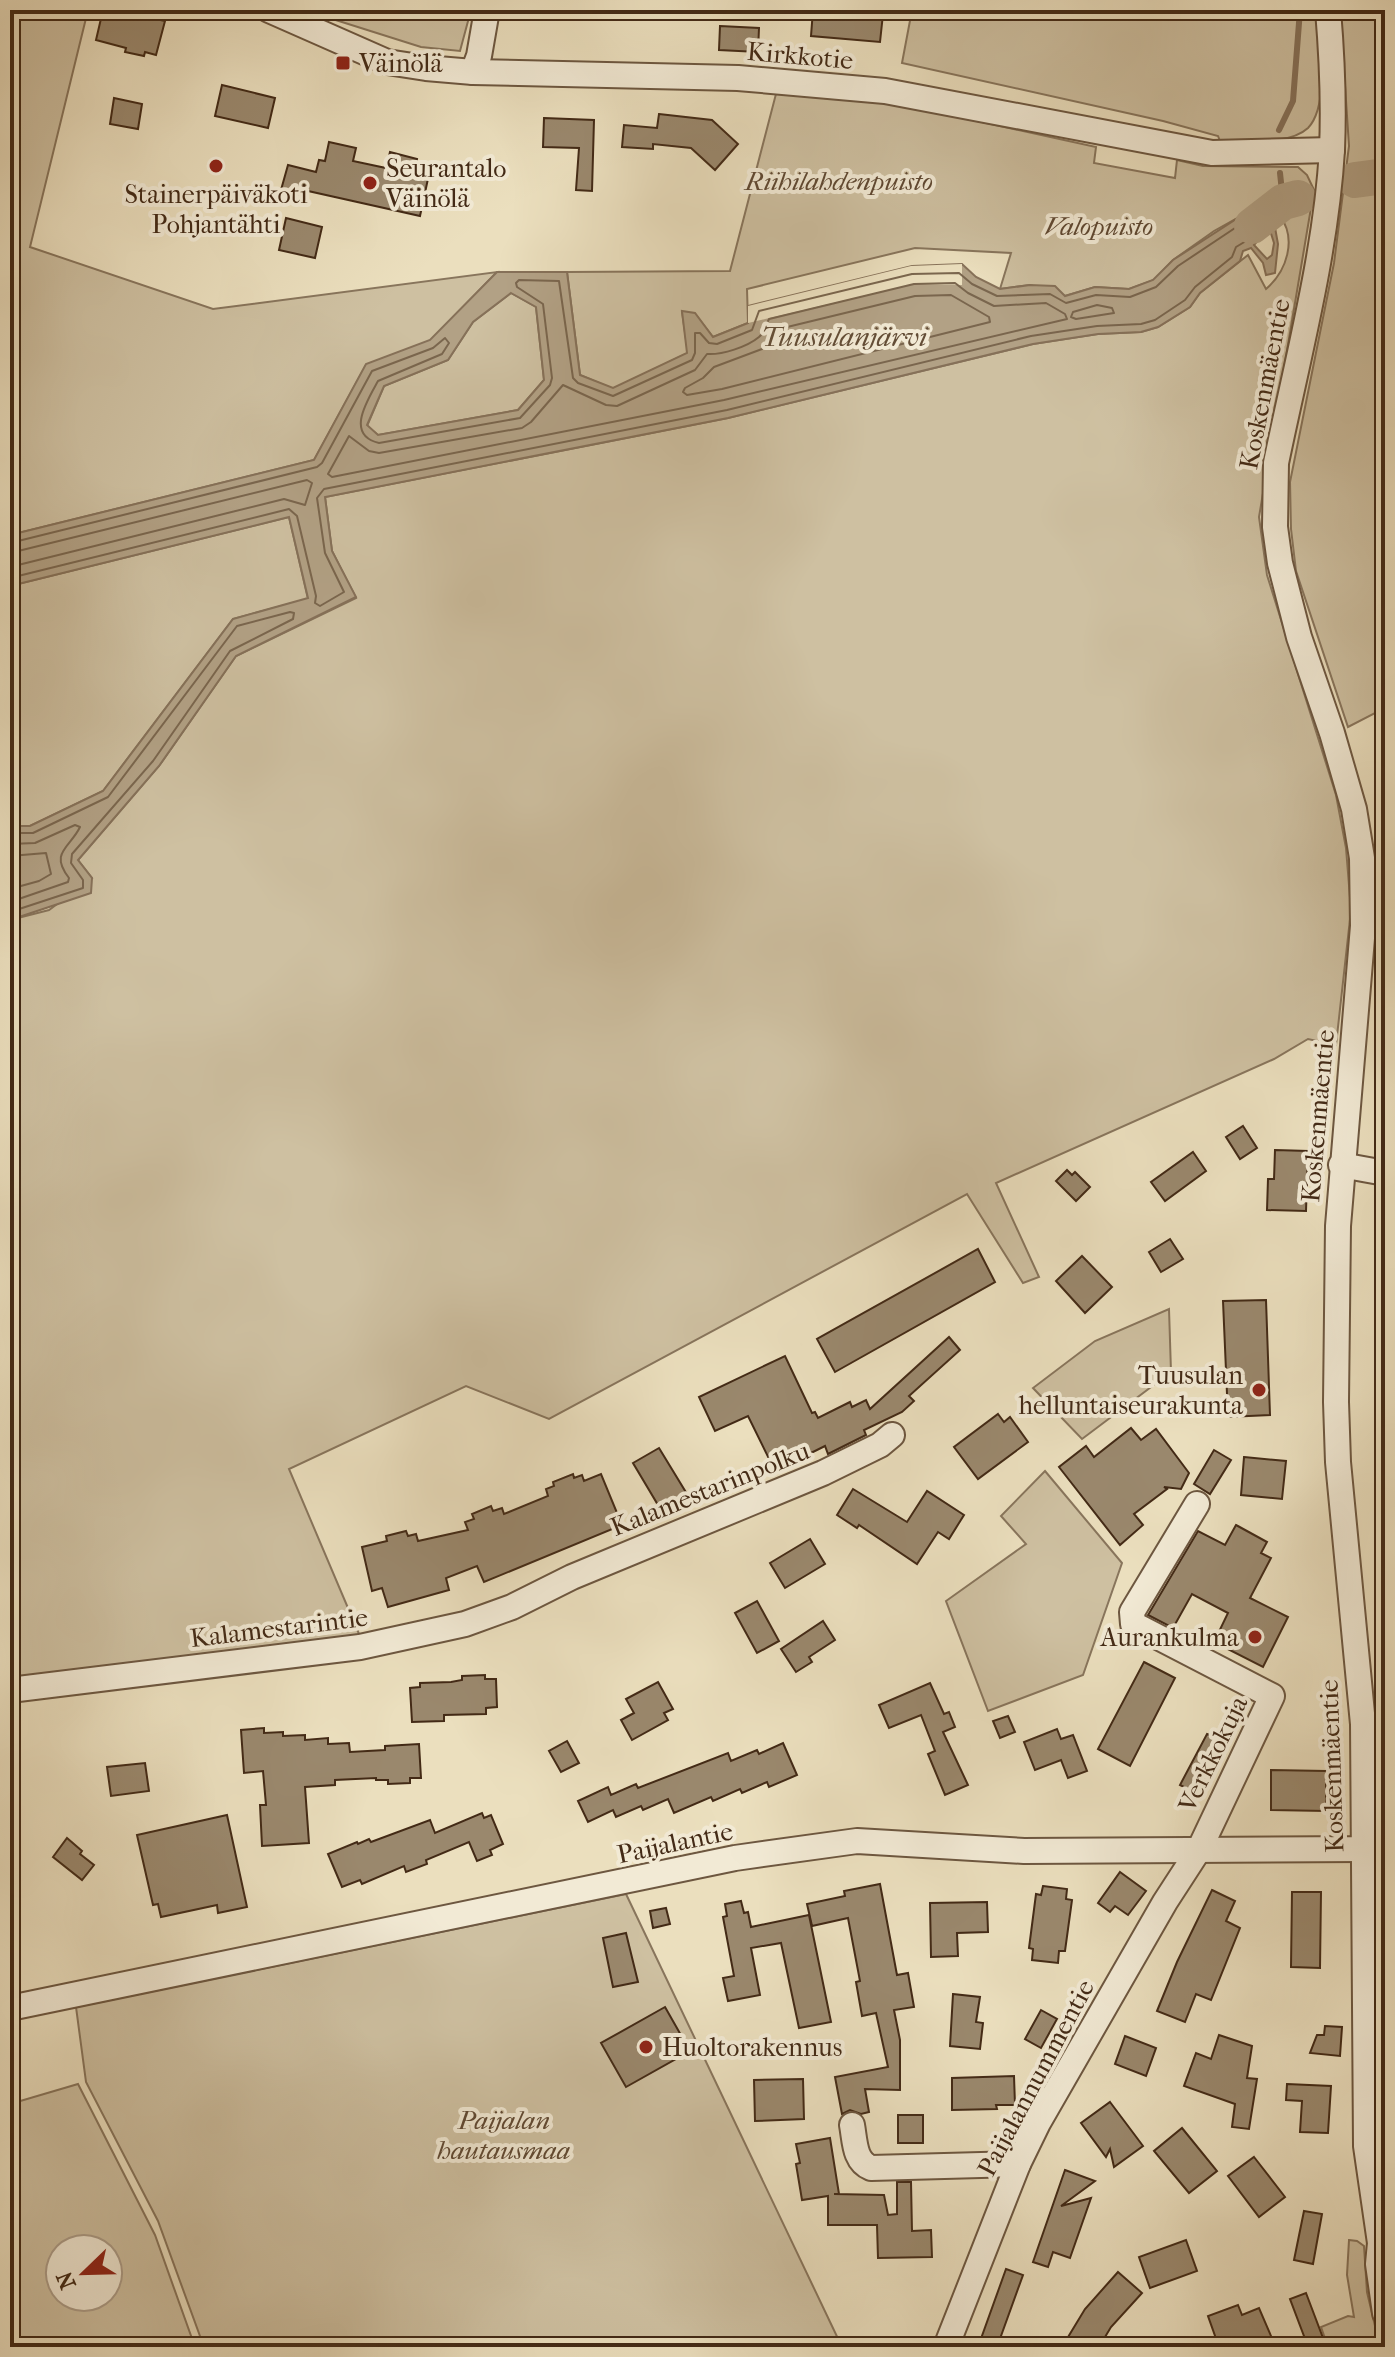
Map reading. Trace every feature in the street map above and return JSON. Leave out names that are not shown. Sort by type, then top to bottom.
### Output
[{"type":"street","name":"Kirkkotie","points":[[269,10],[387,62],[473,72],[738,78],[885,91],[1212,153],[1332,150]]},
{"type":"street","points":[[473,72],[487,10]]},
{"type":"street","name":"Koskenmäentie","points":[[1328,10],[1333,69],[1332,150],[1319,249],[1276,463],[1274,495],[1280,563],[1299,637],[1354,809],[1362,858],[1363,926],[1341,1165],[1336,1402],[1338,1462],[1374,1846],[1366,2146],[1383,2247],[1378,2264],[1385,2313]]},
{"type":"street","points":[[1341,1165],[1385,1173]]},
{"type":"street","name":"Kalamestarinpolku","points":[[547,1590],[823,1473],[880,1445],[892,1435]]},
{"type":"street","name":"Verkkokuja","points":[[1197,1504],[1132,1612],[1133,1624],[1272,1696],[1200,1848]]},
{"type":"street","name":"Kalamestarintie","points":[[10,1690],[382,1643],[465,1624],[547,1590]]},
{"type":"street","name":"Paijalantie","points":[[10,2008],[735,1858],[857,1841],[1024,1851],[1374,1846]]},
{"type":"street","name":"Paijalannummentie","points":[[946,2347],[1018,2164],[1157,1916],[1200,1848]]},
{"type":"street","points":[[852,2125],[857,2156],[863,2165],[871,2168],[1018,2164]]},
{"type":"green space","points":[[10,10],[88,10],[30,247],[213,309],[497,272],[430,341],[366,365],[314,460],[10,535]]},
{"type":"green space","points":[[304,10],[471,10],[460,51],[421,47]]},
{"type":"green space","points":[[912,10],[974,10],[1011,18],[1013,10],[1318,10],[1322,54],[1319,104],[1315,118],[1301,133],[1270,141],[1228,143],[1220,141],[1218,136],[1163,121],[902,63]]},
{"type":"green space","points":[[1340,10],[1385,10],[1385,708],[1348,727],[1296,571],[1290,482],[1334,263],[1349,146]]},
{"type":"green space","points":[[777,90],[881,100],[1096,147],[1094,163],[1175,178],[1177,160],[1203,166],[1298,167],[1307,175],[1314,190],[1259,517],[1267,575],[1336,795],[1346,848],[1351,910],[1336,1045],[1308,1039],[1274,1059],[996,1183],[1039,1277],[1023,1283],[967,1194],[549,1419],[466,1386],[289,1469],[362,1641],[10,1681],[10,920],[49,910],[92,878],[78,860],[159,766],[236,656],[356,598],[332,551],[325,497],[728,418],[1033,344],[1098,334],[1141,332],[1158,327],[1190,307],[1200,293],[1248,255],[1266,289],[1284,264],[1289,244],[1280,216],[1297,201],[1294,191],[1282,193],[1214,231],[1173,260],[1154,280],[1129,289],[1095,287],[1065,296],[1030,285],[1000,289],[1011,253],[915,248],[747,289],[748,323],[713,337],[695,314],[682,312],[688,353],[613,389],[580,375],[567,272],[730,271]]},
{"type":"green space","points":[[511,293],[536,307],[544,380],[518,410],[378,435],[367,426],[384,386],[448,360],[473,322]]},
{"type":"green space","points":[[289,517],[308,599],[233,619],[103,791],[30,826],[10,826],[10,586]]},
{"type":"green space","points":[[1169,1309],[1171,1372],[1082,1439],[1033,1388],[1095,1341]]},
{"type":"green space","points":[[1045,1471],[1122,1563],[1083,1675],[988,1711],[946,1601],[1026,1544],[1001,1516]]},
{"type":"green space","name":"Paijalan hautausmaa","points":[[626,1894],[842,2347],[204,2347],[158,2221],[86,2082],[76,2007]]},
{"type":"green space","points":[[78,2084],[155,2235],[195,2347],[10,2347],[10,2104]]},
{"type":"green space","points":[[1349,2240],[1364,2246],[1367,2292],[1380,2347],[1328,2347],[1321,2327],[1348,2316],[1354,2317],[1347,2275]]},
{"type":"water","name":"Tuusulanjärvi","points":[[1294,191],[1298,195],[1297,201],[1274,222],[1278,244],[1275,273],[1266,275],[1263,263],[1251,248],[1243,251],[1240,261],[1200,293],[1190,307],[1158,327],[1141,332],[1098,334],[1033,344],[728,418],[325,497],[332,551],[356,597],[236,656],[159,766],[78,860],[92,878],[91,893],[10,920],[10,826],[30,826],[103,791],[233,619],[308,598],[289,517],[10,586],[10,535],[314,460],[366,364],[430,340],[497,272],[567,272],[580,375],[613,388],[687,353],[682,311],[695,313],[713,337],[748,323],[748,306],[912,266],[962,264],[976,277],[1000,289],[1055,286],[1065,296],[1095,287],[1129,289],[1153,280],[1173,260],[1244,214],[1260,238],[1254,245],[1267,259],[1272,255],[1274,243],[1269,227],[1262,231],[1248,211],[1282,193]],"holes":[[[511,293],[536,307],[544,380],[518,410],[378,435],[367,425],[384,386],[448,360],[473,322]]]},
{"type":"pier","points":[[962,264],[962,285],[914,284],[748,323],[748,306],[911,266]]},
{"type":"building","points":[[103,10],[117,10],[165,21],[156,55],[125,52],[126,48],[96,40]]},
{"type":"building","points":[[813,10],[883,14],[880,42],[811,36]]},
{"type":"building","points":[[720,26],[759,28],[758,52],[719,50]]},
{"type":"building","points":[[222,85],[275,98],[268,128],[215,116]]},
{"type":"building","points":[[114,98],[142,104],[138,129],[110,124]]},
{"type":"building","points":[[659,114],[712,120],[738,144],[715,170],[691,148],[653,144],[653,149],[622,147],[624,125],[657,128]]},
{"type":"building","points":[[544,118],[594,120],[592,191],[576,190],[579,148],[543,147]]},
{"type":"building","name":"Seurantalo Väinölä","points":[[329,142],[356,148],[353,161],[386,168],[390,152],[417,159],[415,171],[429,174],[420,216],[299,189],[296,202],[279,197],[288,165],[316,172],[319,160],[325,161]]},
{"type":"building","points":[[286,218],[322,227],[315,258],[279,250]]},
{"type":"building","points":[[1243,1126],[1257,1148],[1240,1159],[1226,1137]]},
{"type":"building","points":[[1275,1150],[1308,1151],[1306,1211],[1267,1210],[1268,1179],[1274,1179]]},
{"type":"building","points":[[1193,1152],[1206,1171],[1165,1201],[1151,1182]]},
{"type":"building","points":[[1067,1170],[1072,1175],[1075,1172],[1090,1187],[1076,1201],[1056,1181]]},
{"type":"building","points":[[1170,1239],[1183,1259],[1161,1272],[1149,1252]]},
{"type":"building","points":[[978,1249],[995,1282],[835,1372],[817,1339]]},
{"type":"building","points":[[1082,1256],[1112,1287],[1085,1313],[1056,1281]]},
{"type":"building","points":[[1266,1300],[1270,1415],[1228,1417],[1223,1301]]},
{"type":"building","points":[[949,1337],[960,1350],[909,1396],[914,1401],[902,1412],[864,1430],[866,1435],[828,1454],[825,1446],[775,1471],[748,1416],[715,1431],[699,1397],[785,1356],[812,1413],[815,1412],[818,1418],[850,1402],[852,1407],[866,1400],[870,1409]]},
{"type":"building","points":[[998,1414],[1004,1422],[1010,1417],[1028,1442],[978,1479],[954,1447]]},
{"type":"building","points":[[1131,1428],[1141,1440],[1156,1429],[1189,1473],[1181,1489],[1164,1487],[1167,1489],[1134,1514],[1143,1525],[1120,1545],[1059,1467],[1086,1446],[1094,1457]]},
{"type":"building","points":[[659,1448],[687,1494],[661,1510],[633,1463]]},
{"type":"building","points":[[1214,1450],[1231,1460],[1210,1494],[1194,1484]]},
{"type":"building","points":[[1244,1457],[1286,1461],[1282,1499],[1241,1495]]},
{"type":"building","points":[[573,1474],[574,1478],[582,1475],[584,1481],[601,1474],[622,1525],[484,1582],[477,1566],[446,1578],[449,1590],[388,1607],[382,1588],[372,1591],[362,1547],[387,1541],[386,1536],[406,1531],[408,1536],[416,1534],[418,1541],[468,1530],[465,1522],[474,1519],[472,1514],[491,1506],[493,1511],[502,1508],[504,1514],[548,1496],[546,1489],[554,1486],[553,1482]]},
{"type":"building","points":[[853,1489],[907,1522],[927,1491],[964,1515],[949,1539],[938,1532],[917,1564],[859,1525],[857,1528],[837,1515]]},
{"type":"building","points":[[1236,1525],[1267,1542],[1261,1553],[1271,1558],[1250,1598],[1288,1617],[1263,1667],[1214,1642],[1228,1613],[1192,1594],[1173,1628],[1148,1615],[1198,1531],[1225,1545]]},
{"type":"building","points":[[810,1539],[825,1564],[785,1588],[770,1563]]},
{"type":"building","points":[[757,1601],[779,1641],[757,1653],[735,1613]]},
{"type":"building","points":[[823,1621],[835,1640],[809,1657],[812,1662],[796,1672],[781,1649]]},
{"type":"building","points":[[1144,1662],[1175,1678],[1130,1766],[1098,1749]]},
{"type":"building","points":[[485,1675],[485,1679],[496,1679],[497,1707],[486,1708],[486,1714],[444,1715],[444,1721],[412,1722],[410,1688],[420,1687],[420,1683],[451,1682],[462,1680],[462,1676]]},
{"type":"building","points":[[658,1682],[673,1709],[664,1713],[668,1720],[632,1740],[621,1720],[634,1713],[626,1699]]},
{"type":"building","points":[[930,1683],[944,1714],[949,1712],[955,1727],[943,1732],[968,1785],[945,1795],[928,1754],[935,1751],[921,1715],[889,1728],[879,1705]]},
{"type":"building","points":[[1008,1716],[1015,1732],[1000,1738],[993,1721]]},
{"type":"building","points":[[264,1728],[264,1733],[305,1735],[305,1740],[328,1738],[328,1744],[349,1743],[350,1752],[419,1744],[421,1778],[410,1778],[410,1783],[388,1784],[388,1780],[376,1778],[335,1780],[335,1785],[305,1787],[309,1843],[262,1846],[260,1805],[266,1805],[263,1771],[244,1773],[241,1730]]},
{"type":"building","points":[[1057,1729],[1061,1739],[1073,1735],[1087,1771],[1068,1778],[1061,1760],[1035,1770],[1024,1742]]},
{"type":"building","points":[[1207,1734],[1223,1742],[1196,1793],[1180,1785]]},
{"type":"building","points":[[567,1741],[579,1763],[561,1772],[549,1751]]},
{"type":"building","points":[[783,1743],[797,1775],[769,1787],[767,1782],[742,1793],[740,1789],[674,1813],[668,1799],[616,1817],[613,1810],[588,1822],[578,1801],[608,1787],[611,1795],[636,1784],[638,1788],[728,1753],[731,1761],[757,1750],[759,1754]]},
{"type":"building","points":[[145,1763],[149,1791],[111,1796],[107,1767]]},
{"type":"building","points":[[1271,1770],[1326,1771],[1326,1811],[1271,1810]]},
{"type":"building","points":[[482,1813],[484,1818],[491,1815],[503,1844],[490,1850],[492,1855],[477,1861],[469,1842],[406,1872],[404,1866],[362,1884],[360,1880],[342,1887],[328,1854],[430,1820],[435,1833]]},
{"type":"building","points":[[227,1815],[247,1907],[218,1913],[217,1905],[161,1917],[158,1904],[153,1905],[137,1835]]},
{"type":"building","points":[[67,1838],[94,1865],[82,1880],[53,1857]]},
{"type":"building","points":[[1120,1872],[1146,1891],[1128,1915],[1115,1906],[1110,1912],[1098,1903]]},
{"type":"building","points":[[880,1884],[897,1975],[908,1973],[914,2007],[894,2010],[900,2040],[900,2090],[865,2089],[869,2112],[861,2114],[850,2110],[842,2114],[835,2077],[888,2067],[876,2013],[862,2016],[856,1982],[860,1981],[848,1918],[812,1926],[807,1904],[845,1896],[844,1891]]},
{"type":"building","points":[[1043,1886],[1067,1889],[1066,1899],[1072,1900],[1065,1951],[1059,1951],[1058,1963],[1032,1960],[1033,1949],[1029,1948],[1036,1894],[1041,1895]]},
{"type":"building","points":[[1212,1890],[1235,1901],[1226,1921],[1240,1928],[1211,2000],[1196,1994],[1185,2022],[1157,2011]]},
{"type":"building","points":[[1292,1892],[1321,1892],[1320,1968],[1291,1967]]},
{"type":"building","points":[[741,1901],[744,1913],[748,1912],[751,1927],[809,1915],[831,2022],[799,2028],[781,1943],[751,1948],[760,1995],[728,2001],[723,1978],[734,1976],[723,1917],[727,1916],[725,1904]]},
{"type":"building","points":[[987,1902],[988,1932],[957,1933],[958,1956],[931,1957],[930,1903]]},
{"type":"building","points":[[666,1908],[670,1924],[653,1928],[650,1911]]},
{"type":"building","points":[[626,1933],[638,1982],[613,1987],[603,1938]]},
{"type":"building","points":[[953,1994],[980,1997],[976,2022],[983,2023],[980,2049],[950,2046]]},
{"type":"building","name":"Huoltorakennus","points":[[665,2007],[690,2051],[626,2087],[601,2043]]},
{"type":"building","points":[[1041,2010],[1057,2019],[1041,2048],[1025,2039]]},
{"type":"building","points":[[1325,2026],[1342,2027],[1340,2056],[1310,2053],[1317,2035],[1324,2035]]},
{"type":"building","points":[[1219,2035],[1252,2046],[1247,2078],[1257,2079],[1249,2129],[1232,2127],[1235,2104],[1184,2086],[1196,2053],[1211,2059]]},
{"type":"building","points":[[1125,2036],[1156,2048],[1146,2076],[1115,2064]]},
{"type":"building","points":[[1014,2076],[1015,2105],[996,2105],[997,2109],[952,2110],[952,2078]]},
{"type":"building","points":[[803,2079],[804,2119],[755,2121],[754,2080]]},
{"type":"building","points":[[1287,2084],[1331,2086],[1328,2133],[1300,2132],[1302,2101],[1286,2100]]},
{"type":"building","points":[[1110,2102],[1143,2146],[1114,2167],[1110,2149],[1106,2157],[1081,2123]]},
{"type":"building","points":[[898,2115],[923,2115],[923,2143],[898,2143]]},
{"type":"building","points":[[1182,2128],[1217,2171],[1189,2193],[1154,2151]]},
{"type":"building","points":[[830,2138],[839,2194],[834,2194],[884,2195],[888,2215],[897,2214],[897,2182],[911,2182],[912,2231],[931,2230],[932,2257],[878,2258],[877,2225],[828,2225],[828,2196],[802,2200],[796,2144]]},
{"type":"building","points":[[1254,2157],[1285,2197],[1259,2217],[1228,2176]]},
{"type":"building","points":[[1065,2170],[1095,2181],[1061,2206],[1091,2198],[1070,2258],[1053,2252],[1048,2267],[1033,2262]]},
{"type":"building","points":[[1304,2211],[1322,2214],[1313,2264],[1294,2260]]},
{"type":"building","points":[[1186,2240],[1197,2271],[1150,2288],[1139,2257]]},
{"type":"building","points":[[1006,2269],[1023,2275],[997,2347],[978,2347]]},
{"type":"building","points":[[1118,2272],[1142,2293],[1111,2327],[1099,2347],[1062,2347],[1085,2309]]},
{"type":"building","points":[[1306,2293],[1323,2338],[1307,2344],[1290,2299]]},
{"type":"building","points":[[1238,2305],[1242,2315],[1259,2308],[1274,2343],[1265,2347],[1219,2347],[1208,2316]]},
{"type":"waterway","points":[[1279,130],[1293,101],[1300,10]]},
{"type":"waterway","points":[[1280,173],[1283,201]]},
{"type":"waterway","points":[[1355,180],[1385,176]]},
{"type":"waterway","points":[[1252,226],[1283,202],[1298,198]]},
{"type":"place","name":"Väinölä","points":[[343,63]]},
{"type":"place","name":"Stainerpäiväkoti Pohjantähti","points":[[216,166]]},
{"type":"place","name":"Seurantalo Väinölä","points":[[370,183]]},
{"type":"place","name":"Tuusulan helluntaiseurakunta","points":[[1259,1390]]},
{"type":"place","name":"Aurankulma","points":[[1255,1637]]},
{"type":"place","name":"Huoltorakennus","points":[[646,2047]]},
{"type":"park label","name":"Riihilahdenpuisto","points":[[839,181]]},
{"type":"park label","name":"Valopuisto","points":[[1099,226]]}]
